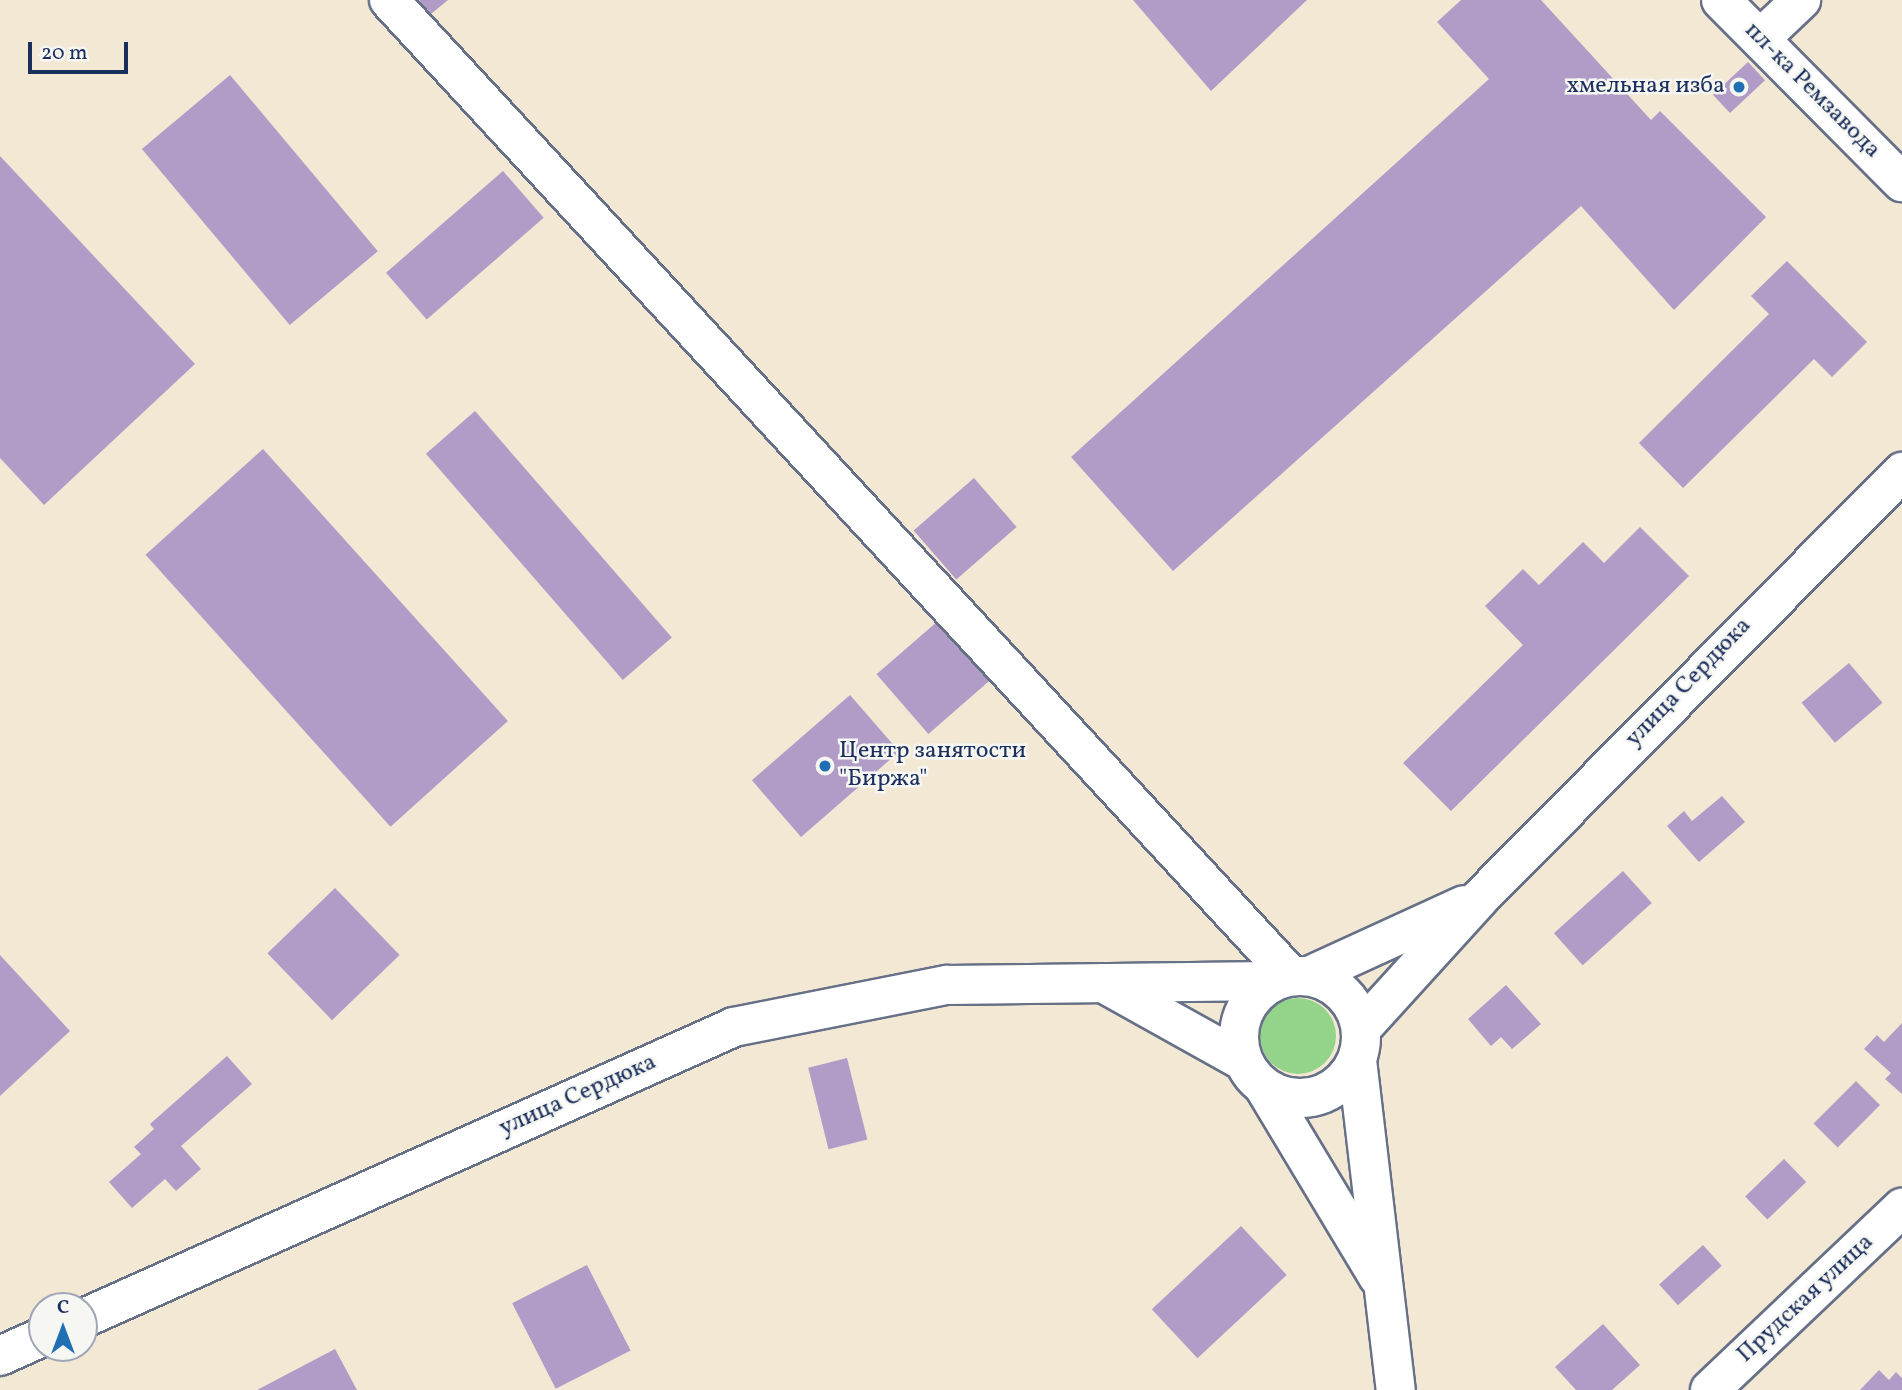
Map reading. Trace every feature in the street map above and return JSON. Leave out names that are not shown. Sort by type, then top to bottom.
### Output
[{"type":"street","points":[[389,0],[1291,977],[1344,993],[1359,1044],[1396,1390]]},
{"type":"street","name":"пл-ка Ремзавода","points":[[1721,0],[1902,182]]},
{"type":"street","points":[[1760,39],[1801,0]]},
{"type":"street","name":"улица Сердюка","points":[[1359,1044],[1480,898],[1902,472]]},
{"type":"street","points":[[1385,1290],[1254,1074],[1240,1024],[1246,1007],[1291,977],[1480,898]]},
{"type":"street","name":"улица Сердюка","points":[[98,1312],[734,1027],[947,985],[1291,977]]},
{"type":"street","points":[[1101,982],[1290,1097],[1317,1096],[1334,1088],[1359,1044]]},
{"type":"street","name":"Прудская улица","points":[[1710,1390],[1902,1208]]},
{"type":"street","points":[[0,1356],[28,1343]]},
{"type":"green space","points":[[1306,998],[1319,1004],[1330,1015],[1336,1028],[1334,1051],[1319,1068],[1306,1074],[1290,1074],[1277,1068],[1262,1051],[1260,1028],[1266,1015],[1283,1000]]},
{"type":"building","points":[[419,0],[448,0],[431,14]]},
{"type":"building","points":[[1133,0],[1307,0],[1211,91]]},
{"type":"building","points":[[1461,0],[1541,0],[1651,120],[1660,111],[1766,217],[1674,310],[1581,206],[1173,571],[1071,457],[1489,79],[1437,22]]},
{"type":"building","name":"хмельная изба","points":[[1748,62],[1765,80],[1730,113],[1713,95]]},
{"type":"building","points":[[230,75],[378,251],[290,325],[142,149]]},
{"type":"building","points":[[0,156],[195,364],[44,505],[0,458]]},
{"type":"building","points":[[503,171],[544,218],[427,319],[386,273]]},
{"type":"building","points":[[1787,261],[1867,342],[1832,377],[1814,359],[1683,488],[1639,443],[1769,314],[1751,296]]},
{"type":"building","points":[[475,411],[672,637],[623,680],[426,454]]},
{"type":"building","points":[[263,449],[508,721],[390,827],[146,555]]},
{"type":"building","points":[[974,478],[1017,527],[956,580],[914,530]]},
{"type":"building","points":[[1640,527],[1689,576],[1451,811],[1403,763],[1523,645],[1485,606],[1523,569],[1539,585],[1583,542],[1604,563]]},
{"type":"building","points":[[946,614],[998,674],[928,734],[877,674]]},
{"type":"building","points":[[1849,663],[1882,703],[1835,743],[1802,703]]},
{"type":"building","name":"Центр занятости \"Биржа\"","points":[[850,695],[899,752],[801,837],[752,780]]},
{"type":"building","points":[[1722,796],[1745,822],[1699,862],[1667,826],[1684,811],[1692,821]]},
{"type":"building","points":[[1623,871],[1652,903],[1583,965],[1554,933]]},
{"type":"building","points":[[335,888],[400,955],[332,1020],[267,953]]},
{"type":"building","points":[[0,955],[70,1031],[0,1096]]},
{"type":"building","points":[[1506,985],[1541,1024],[1512,1049],[1501,1037],[1491,1046],[1468,1019]]},
{"type":"building","points":[[1902,1023],[1902,1094],[1885,1079],[1891,1073],[1864,1049],[1877,1035],[1884,1042]]},
{"type":"building","points":[[227,1056],[252,1084],[181,1146],[201,1169],[176,1191],[165,1179],[132,1208],[109,1182],[141,1154],[134,1147],[154,1129],[150,1124]]},
{"type":"building","points":[[847,1058],[867,1140],[829,1149],[808,1068]]},
{"type":"building","points":[[1856,1081],[1880,1105],[1838,1147],[1814,1123]]},
{"type":"building","points":[[1784,1159],[1806,1182],[1767,1220],[1745,1197]]},
{"type":"building","points":[[1241,1226],[1287,1275],[1197,1358],[1152,1309]]},
{"type":"building","points":[[1703,1245],[1722,1266],[1678,1305],[1659,1284]]},
{"type":"building","points":[[587,1265],[631,1351],[556,1389],[512,1303]]},
{"type":"building","points":[[1603,1324],[1640,1365],[1612,1390],[1576,1390],[1555,1367]]},
{"type":"building","points":[[335,1349],[357,1390],[257,1390]]},
{"type":"building","points":[[1879,1370],[1889,1380],[1896,1372],[1902,1378],[1902,1390],[1860,1390]]},
{"type":"place","name":"хмельная изба","points":[[1739,87]]},
{"type":"place","name":"Центр занятости \"Биржа\"","points":[[825,766]]}]
